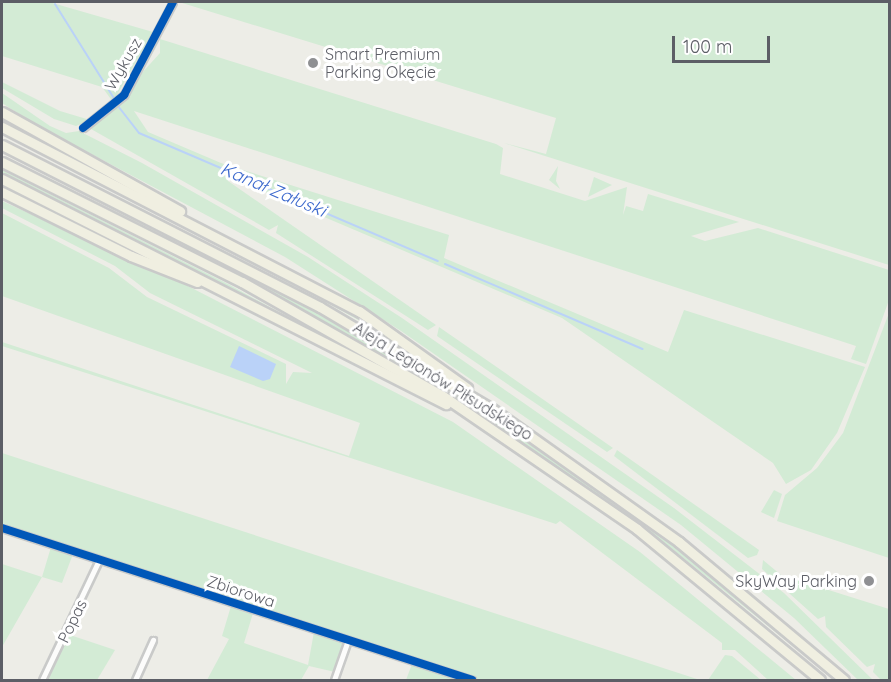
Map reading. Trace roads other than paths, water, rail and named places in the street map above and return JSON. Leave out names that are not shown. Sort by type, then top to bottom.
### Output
[{"type":"highway","points":[[2,112],[129,178],[203,228]]},
{"type":"highway","points":[[2,127],[203,228],[381,324],[492,409]]},
{"type":"highway","name":"Aleja Legionów Piłsudskiego","points":[[2,145],[320,307],[492,409],[679,542],[844,681]]},
{"type":"highway","name":"Aleja Legionów Piłsudskiego","points":[[2,162],[313,321],[470,414],[664,550],[820,681]]},
{"type":"highway","points":[[2,179],[236,297],[364,366],[470,414]]},
{"type":"highway","points":[[2,192],[131,256],[236,297]]},
{"type":"street","name":"Wykusz","points":[[83,128],[124,95],[173,2]]},
{"type":"street","name":"Zbiorowa","points":[[2,528],[472,681]]},
{"type":"street","name":"Popas","points":[[42,681],[99,560]]},
{"type":"street","points":[[135,681],[153,640]]},
{"type":"street","points":[[334,681],[348,640]]},
{"type":"water","points":[[239,346],[276,364],[270,379],[263,381],[230,367]]},
{"type":"waterway","name":"Kanał Załuski","points":[[55,4],[115,100]]},
{"type":"waterway","name":"Kanał Załuski","points":[[118,106],[139,133],[438,261]]},
{"type":"waterway","name":"Kanał Załuski","points":[[445,264],[642,349]]},
{"type":"place","name":"Smart Premium Parking Okęcie","points":[[313,63]]},
{"type":"place","name":"SkyWay Parking","points":[[869,581]]}]
